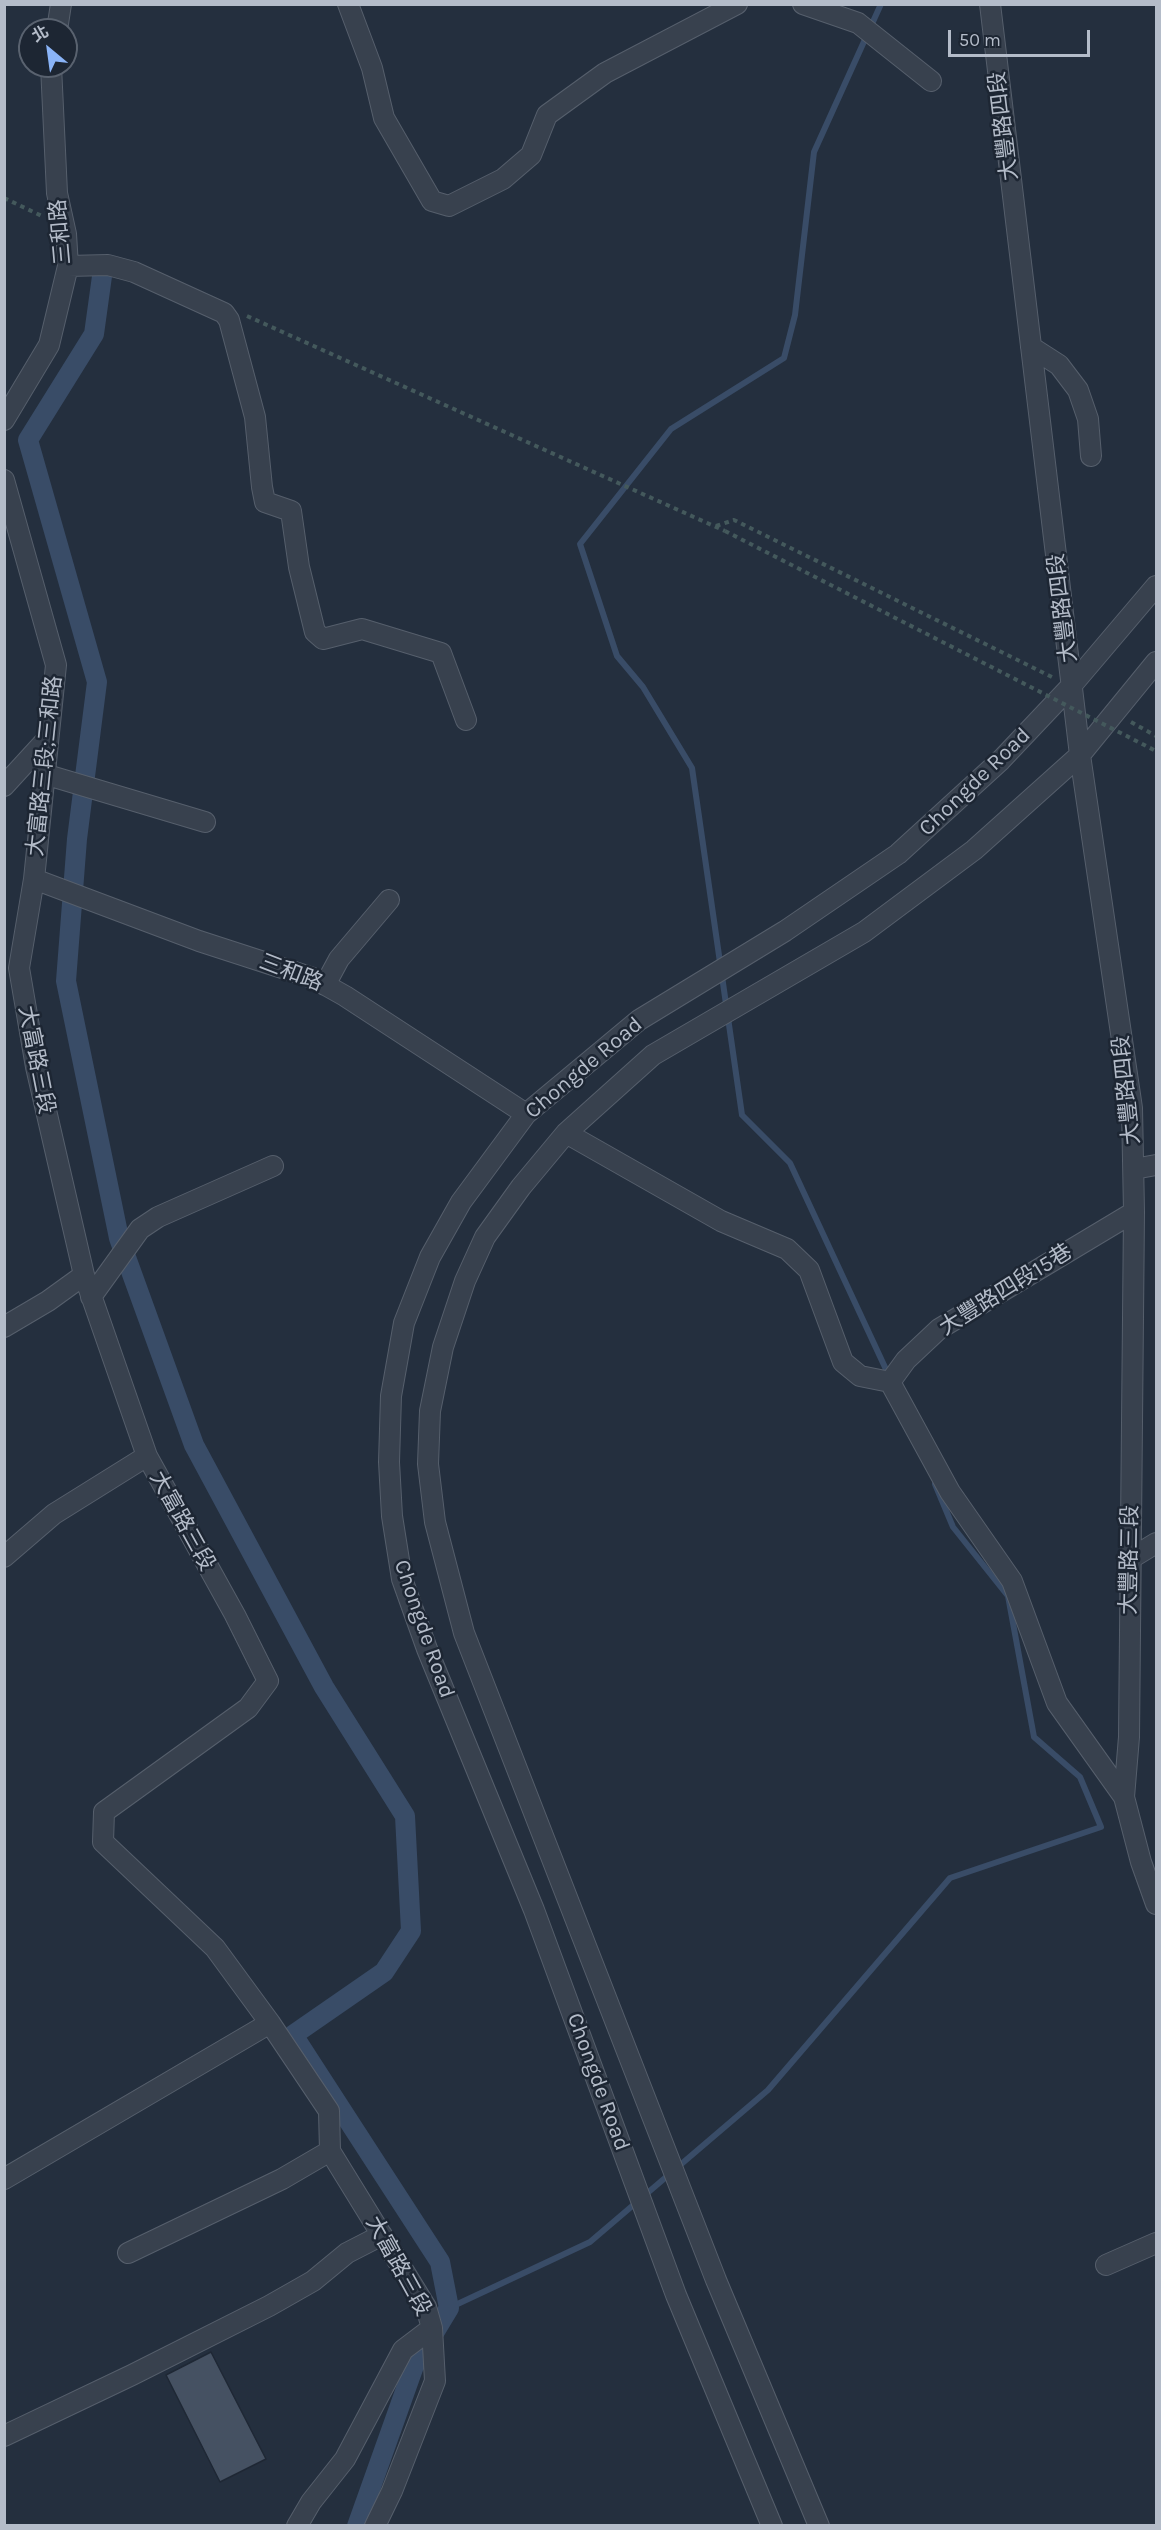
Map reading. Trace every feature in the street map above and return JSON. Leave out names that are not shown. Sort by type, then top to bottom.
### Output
[{"type":"street","points":[[348,4],[372,68],[384,118],[432,201],[449,206],[504,179],[531,154],[547,115],[605,74],[737,4]]},
{"type":"street","points":[[803,4],[858,23],[931,81]]},
{"type":"street","name":"大豐路四段","points":[[990,4],[1080,755],[1132,1108],[1134,1212]]},
{"type":"street","name":"三和路","points":[[4,420],[49,345],[68,266],[66,234],[57,194],[52,78]]},
{"type":"street","points":[[68,266],[108,265],[134,272],[224,313],[228,320],[255,417],[262,487],[266,502],[291,511],[299,567],[315,632],[322,639],[362,629],[441,653],[466,720]]},
{"type":"street","points":[[1031,347],[1059,365],[1078,390],[1088,419],[1091,456]]},
{"type":"street","name":"大富路三段;三和路","points":[[4,480],[56,665],[34,879]]},
{"type":"street","name":"Chongde Road","points":[[772,2526],[676,2295],[534,1910],[427,1649],[402,1579],[392,1516],[389,1462],[391,1396],[404,1323],[430,1257],[461,1202],[526,1114],[639,1020],[785,931],[898,854],[1001,759],[1072,685],[1156,586]]},
{"type":"street","name":"Chongde Road","points":[[819,2526],[716,2280],[464,1633],[435,1522],[428,1464],[430,1411],[443,1347],[465,1281],[485,1237],[521,1187],[566,1133],[653,1055],[864,932],[974,850],[1080,755],[1156,662]]},
{"type":"street","points":[[4,786],[48,738]]},
{"type":"street","points":[[44,774],[205,822]]},
{"type":"street","name":"三和路","points":[[34,879],[199,941],[313,978],[526,1114]]},
{"type":"street","name":"大富路三段","points":[[34,879],[19,968],[36,1067],[84,1275],[96,1291],[147,1456],[268,1681],[248,1708],[104,1812],[103,1842],[215,1947],[270,2023],[329,2111],[330,2151],[426,2307],[432,2328],[435,2381],[392,2491],[375,2526]]},
{"type":"street","points":[[325,985],[339,959],[389,900]]},
{"type":"street","points":[[566,1133],[721,1221],[787,1249],[809,1269],[843,1362],[860,1377],[890,1382],[950,1492],[1012,1581],[1058,1703],[1124,1797]]},
{"type":"street","points":[[1134,1169],[1156,1165]]},
{"type":"street","points":[[96,1291],[140,1229],[158,1217],[273,1166]]},
{"type":"street","name":"大豐路四段15巷","points":[[890,1382],[906,1360],[939,1329],[1134,1212]]},
{"type":"street","name":"大豐路三段","points":[[1134,1212],[1129,1737],[1124,1797],[1141,1862],[1156,1904]]},
{"type":"street","points":[[4,1327],[48,1301],[84,1275]]},
{"type":"street","points":[[4,1557],[54,1514],[147,1456]]},
{"type":"street","points":[[1130,1559],[1156,1543]]},
{"type":"street","points":[[4,2179],[270,2023]]},
{"type":"street","points":[[128,2253],[282,2179],[330,2151]]},
{"type":"street","points":[[4,2436],[132,2375],[268,2306],[313,2281],[347,2253],[382,2235]]},
{"type":"street","points":[[1106,2265],[1156,2243]]},
{"type":"street","points":[[297,2526],[311,2502],[345,2459],[403,2350],[432,2328]]},
{"type":"path","points":[[4,198],[50,220],[66,234]]},
{"type":"path","points":[[239,312],[725,531],[1156,751]]},
{"type":"path","points":[[714,526],[734,520],[1026,666],[1072,685]]},
{"type":"path","points":[[1115,714],[1156,736]]},
{"type":"building","points":[[211,2352],[266,2459],[220,2482],[166,2375]]},
{"type":"waterway","points":[[881,4],[814,152],[795,315],[784,358],[671,429],[580,544],[617,656],[643,687],[692,768],[742,1115],[790,1163],[890,1378]]},
{"type":"waterway","points":[[103,269],[94,334],[28,440],[97,682],[77,839],[66,981],[119,1238],[194,1445],[324,1687],[405,1816],[411,1931],[384,1972],[293,2035],[440,2262],[449,2308],[414,2366],[357,2526]]},
{"type":"waterway","points":[[449,2308],[590,2242],[768,2090],[950,1878],[1101,1827],[1080,1777],[1034,1737],[1008,1596],[953,1527],[935,1484]]}]
